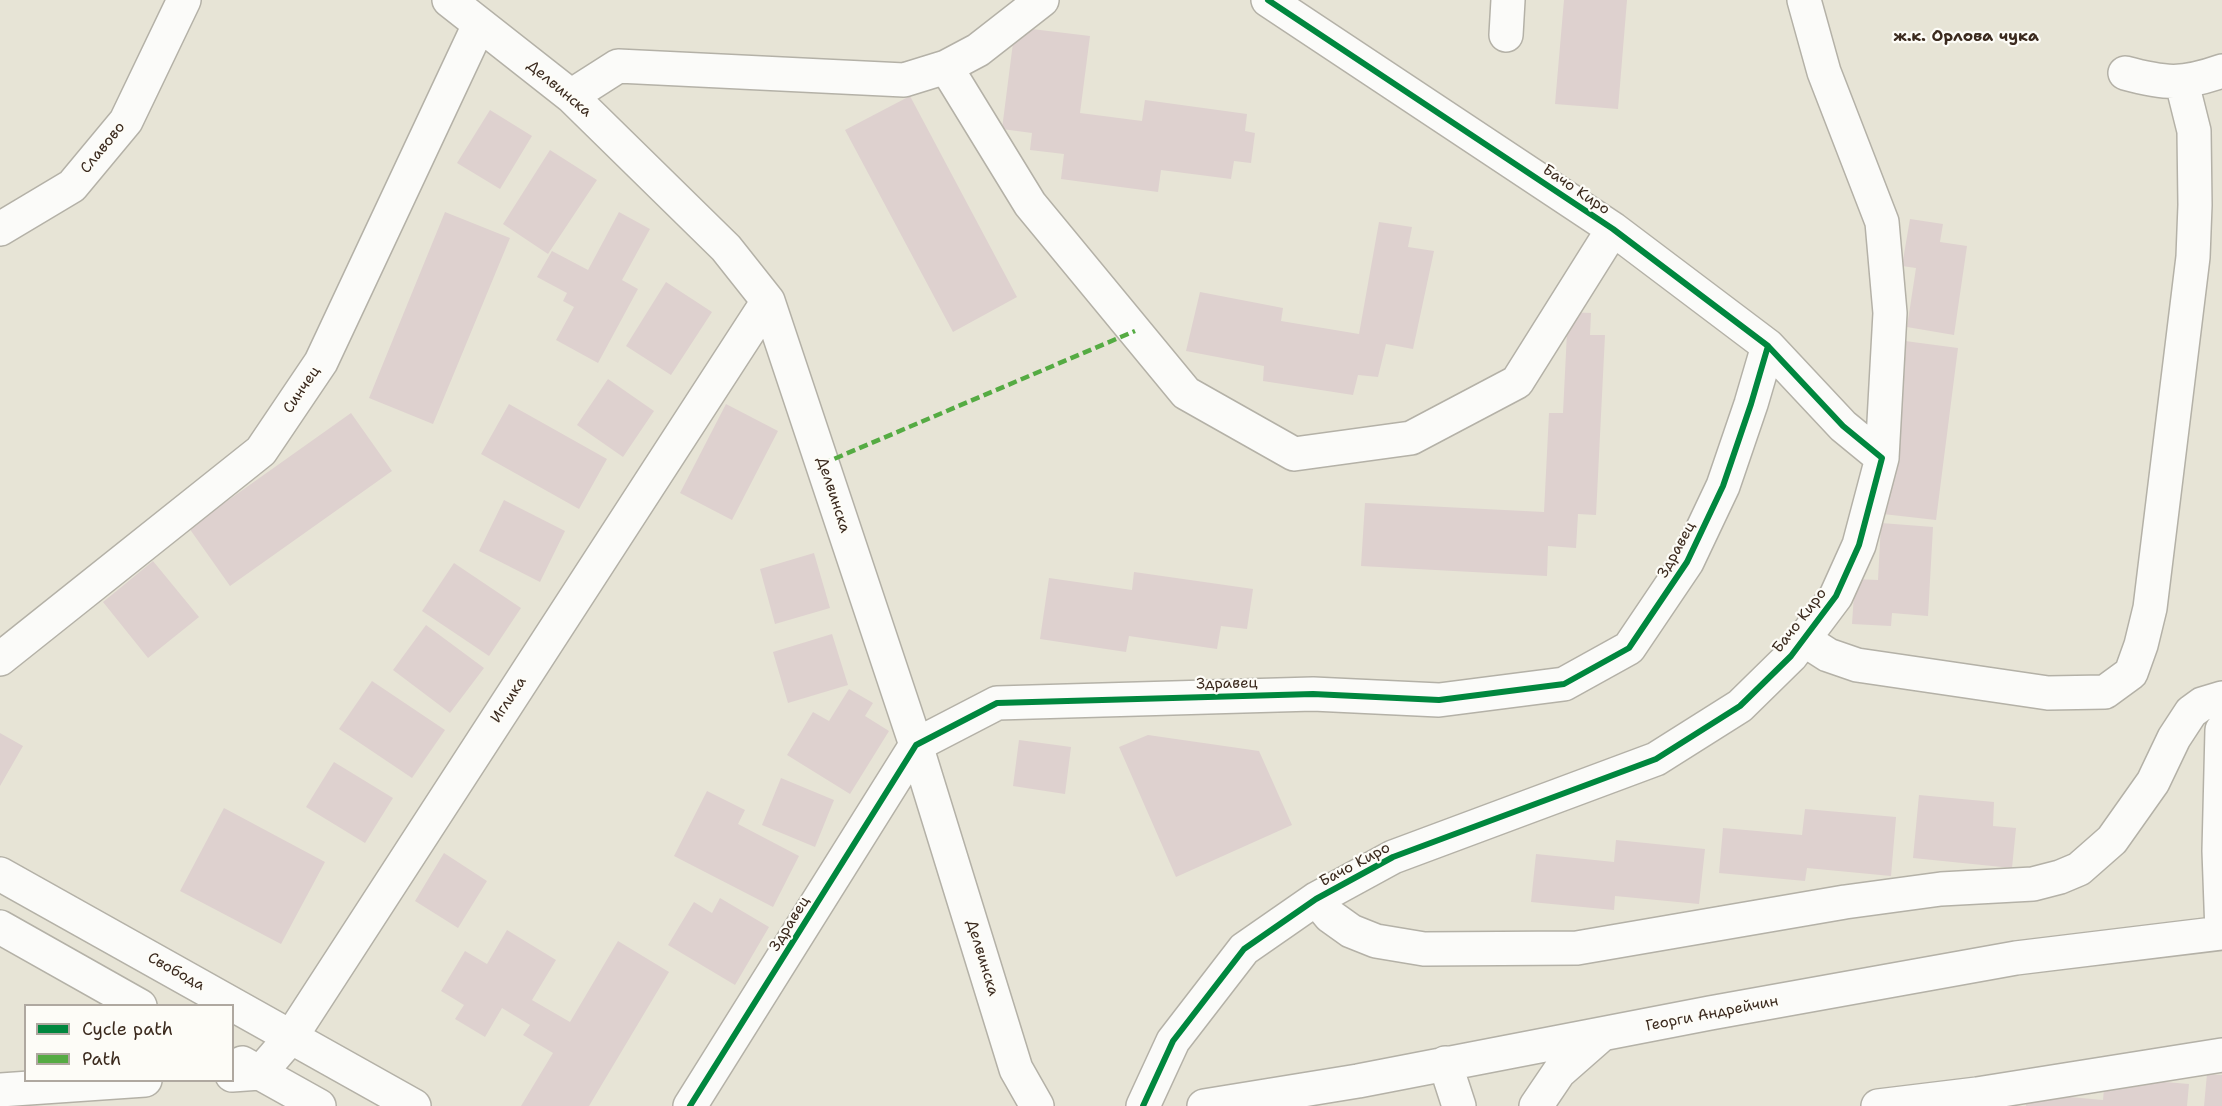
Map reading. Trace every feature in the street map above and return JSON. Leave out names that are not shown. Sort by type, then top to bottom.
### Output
[{"type":"street","name":"Славово","points":[[0,229],[72,186],[126,121],[184,0]]},
{"type":"street","name":"Делвинска","points":[[449,0],[571,96],[726,248],[768,301],[916,745],[1016,1069],[1037,1106]]},
{"type":"street","points":[[571,96],[618,66],[904,80],[946,68],[978,50],[1042,0]]},
{"type":"street","name":"Бачо Киро","points":[[1143,1106],[1173,1041],[1244,949],[1316,898],[1393,857],[1656,759],[1740,706],[1791,656],[1836,596],[1859,545],[1882,458],[1843,426],[1768,346],[1613,229],[1268,0]]},
{"type":"street","points":[[1506,35],[1508,0]]},
{"type":"street","points":[[1804,0],[1824,72],[1882,222],[1890,313],[1882,458]]},
{"type":"street","name":"Синчец","points":[[0,658],[261,451],[321,362],[479,25]]},
{"type":"street","points":[[946,68],[1030,204],[1186,393],[1294,454],[1411,438],[1517,382],[1613,229]]},
{"type":"street","points":[[2126,73],[2156,81],[2182,83],[2222,71]]},
{"type":"street","points":[[1803,639],[1828,654],[1857,665],[2048,693],[2105,692],[2131,673],[2150,608],[2193,257],[2194,130],[2182,83]]},
{"type":"street","name":"Иглика","points":[[242,1068],[291,1037],[768,301]]},
{"type":"street","name":"Здравец","points":[[690,1106],[916,745],[997,703],[1313,694],[1439,700],[1564,684],[1629,648],[1687,562],[1723,486],[1768,346]]},
{"type":"street","points":[[1316,898],[1330,916],[1352,931],[1376,941],[1424,949],[1577,948],[1845,902],[1941,889],[2033,884],[2079,869],[2112,840],[2153,782],[2174,738],[2191,712],[2202,704],[2222,698]]},
{"type":"street","points":[[2222,730],[2219,851],[2222,933]]},
{"type":"street","name":"Свобода","points":[[0,874],[232,1004]]},
{"type":"street","points":[[0,927],[138,1004]]},
{"type":"street","name":"Георги Андрейчин","points":[[1204,1106],[1358,1082],[1445,1063],[2005,960],[2222,933]]},
{"type":"street","name":"Свобода","points":[[234,1005],[414,1106]]},
{"type":"street","points":[[1536,1106],[1559,1072],[1600,1036]]},
{"type":"street","points":[[1878,1106],[1977,1094],[2222,1055]]},
{"type":"street","points":[[1445,1063],[1460,1106]]},
{"type":"street","points":[[242,1068],[319,1106]]},
{"type":"street","points":[[0,1090],[116,1082]]},
{"type":"building","points":[[1564,0],[1627,0],[1618,109],[1555,104]]},
{"type":"building","points":[[1015,27],[1090,36],[1080,113],[1142,121],[1145,100],[1247,114],[1245,131],[1255,133],[1251,163],[1234,161],[1231,179],[1161,170],[1158,192],[1061,179],[1064,154],[1030,150],[1032,133],[1002,129]]},
{"type":"building","points":[[910,96],[1017,297],[953,332],[845,130]]},
{"type":"building","points":[[490,110],[532,136],[500,189],[457,163]]},
{"type":"building","points":[[550,150],[597,180],[548,254],[503,224]]},
{"type":"building","points":[[445,212],[510,238],[433,424],[369,398]]},
{"type":"building","points":[[619,212],[650,229],[622,280],[638,289],[598,363],[556,340],[574,307],[563,301],[567,293],[537,277],[552,251],[588,270]]},
{"type":"building","points":[[1910,219],[1943,224],[1940,242],[1967,246],[1954,335],[1907,327],[1916,268],[1902,266]]},
{"type":"building","points":[[1379,222],[1412,227],[1408,247],[1434,251],[1413,349],[1386,344],[1378,377],[1358,375],[1353,395],[1263,381],[1264,366],[1186,351],[1200,292],[1283,308],[1281,321],[1359,334]]},
{"type":"building","points":[[666,282],[712,312],[671,375],[626,346]]},
{"type":"building","points":[[1568,312],[1591,313],[1590,335],[1605,335],[1596,515],[1578,514],[1576,548],[1548,546],[1547,576],[1361,566],[1365,503],[1544,512],[1549,413],[1563,413]]},
{"type":"building","points":[[1905,341],[1958,348],[1936,520],[1883,514]]},
{"type":"building","points":[[608,379],[654,411],[623,457],[577,425]]},
{"type":"building","points":[[509,404],[607,459],[579,509],[481,454]]},
{"type":"building","points":[[726,404],[778,431],[732,520],[680,493]]},
{"type":"building","points":[[351,413],[392,471],[230,586],[189,528]]},
{"type":"building","points":[[504,500],[565,531],[540,582],[479,551]]},
{"type":"building","points":[[1881,523],[1933,527],[1928,616],[1892,613],[1891,626],[1852,624],[1855,579],[1878,580]]},
{"type":"building","points":[[814,553],[830,608],[775,624],[760,569]]},
{"type":"building","points":[[153,561],[199,617],[148,658],[103,602]]},
{"type":"building","points":[[454,563],[521,608],[489,656],[422,611]]},
{"type":"building","points":[[1134,572],[1253,589],[1247,629],[1221,626],[1217,649],[1129,636],[1126,652],[1040,639],[1049,578],[1132,590]]},
{"type":"building","points":[[426,625],[484,668],[450,713],[393,670]]},
{"type":"building","points":[[832,634],[848,685],[788,703],[773,652]]},
{"type":"building","points":[[372,681],[445,730],[412,778],[339,729]]},
{"type":"building","points":[[849,689],[873,703],[865,716],[889,731],[850,794],[787,755],[813,712],[829,721]]},
{"type":"building","points":[[0,733],[23,746],[0,786]]},
{"type":"building","points":[[1148,735],[1259,751],[1292,825],[1176,877],[1119,747]]},
{"type":"building","points":[[1019,740],[1071,747],[1065,794],[1013,786]]},
{"type":"building","points":[[334,762],[393,798],[365,843],[306,807]]},
{"type":"building","points":[[781,778],[834,800],[815,847],[762,825]]},
{"type":"building","points":[[707,791],[745,810],[738,824],[799,856],[773,907],[674,856]]},
{"type":"building","points":[[1919,795],[1994,802],[1993,826],[2016,828],[2012,868],[1913,858]]},
{"type":"building","points":[[224,808],[325,862],[281,944],[180,891]]},
{"type":"building","points":[[1805,809],[1896,817],[1891,876],[1807,868],[1805,881],[1719,873],[1723,828],[1802,835]]},
{"type":"building","points":[[1616,840],[1705,849],[1699,904],[1615,896],[1614,910],[1531,902],[1536,854],[1614,862]]},
{"type":"building","points":[[444,853],[487,881],[458,928],[415,901]]},
{"type":"building","points":[[720,898],[769,927],[735,985],[668,945],[694,902],[712,913]]},
{"type":"building","points":[[507,930],[556,960],[532,1000],[570,1022],[618,941],[669,972],[589,1106],[521,1106],[553,1053],[523,1035],[530,1025],[502,1008],[485,1037],[455,1019],[464,1005],[441,991],[465,951],[487,964]]},
{"type":"building","points":[[2207,1074],[2222,1075],[2222,1106],[2204,1106]]},
{"type":"building","points":[[2105,1077],[2189,1084],[2187,1106],[2026,1106],[2026,1093],[2103,1100]]},
{"type":"marked path","points":[[822,464],[1135,331]]},
{"type":"cycle path","points":[[1143,1106],[1173,1041],[1244,949],[1316,899],[1393,857],[1656,759],[1740,706],[1791,656],[1836,596],[1859,545],[1882,458],[1843,426],[1768,346],[1613,229],[1268,0]]},
{"type":"cycle path","points":[[690,1106],[916,745],[997,703],[1313,694],[1439,700],[1564,684],[1629,648],[1687,562],[1723,486],[1768,346]]},
{"type":"district","name":"ж.к. Орлова чука","points":[[1966,37]]}]
